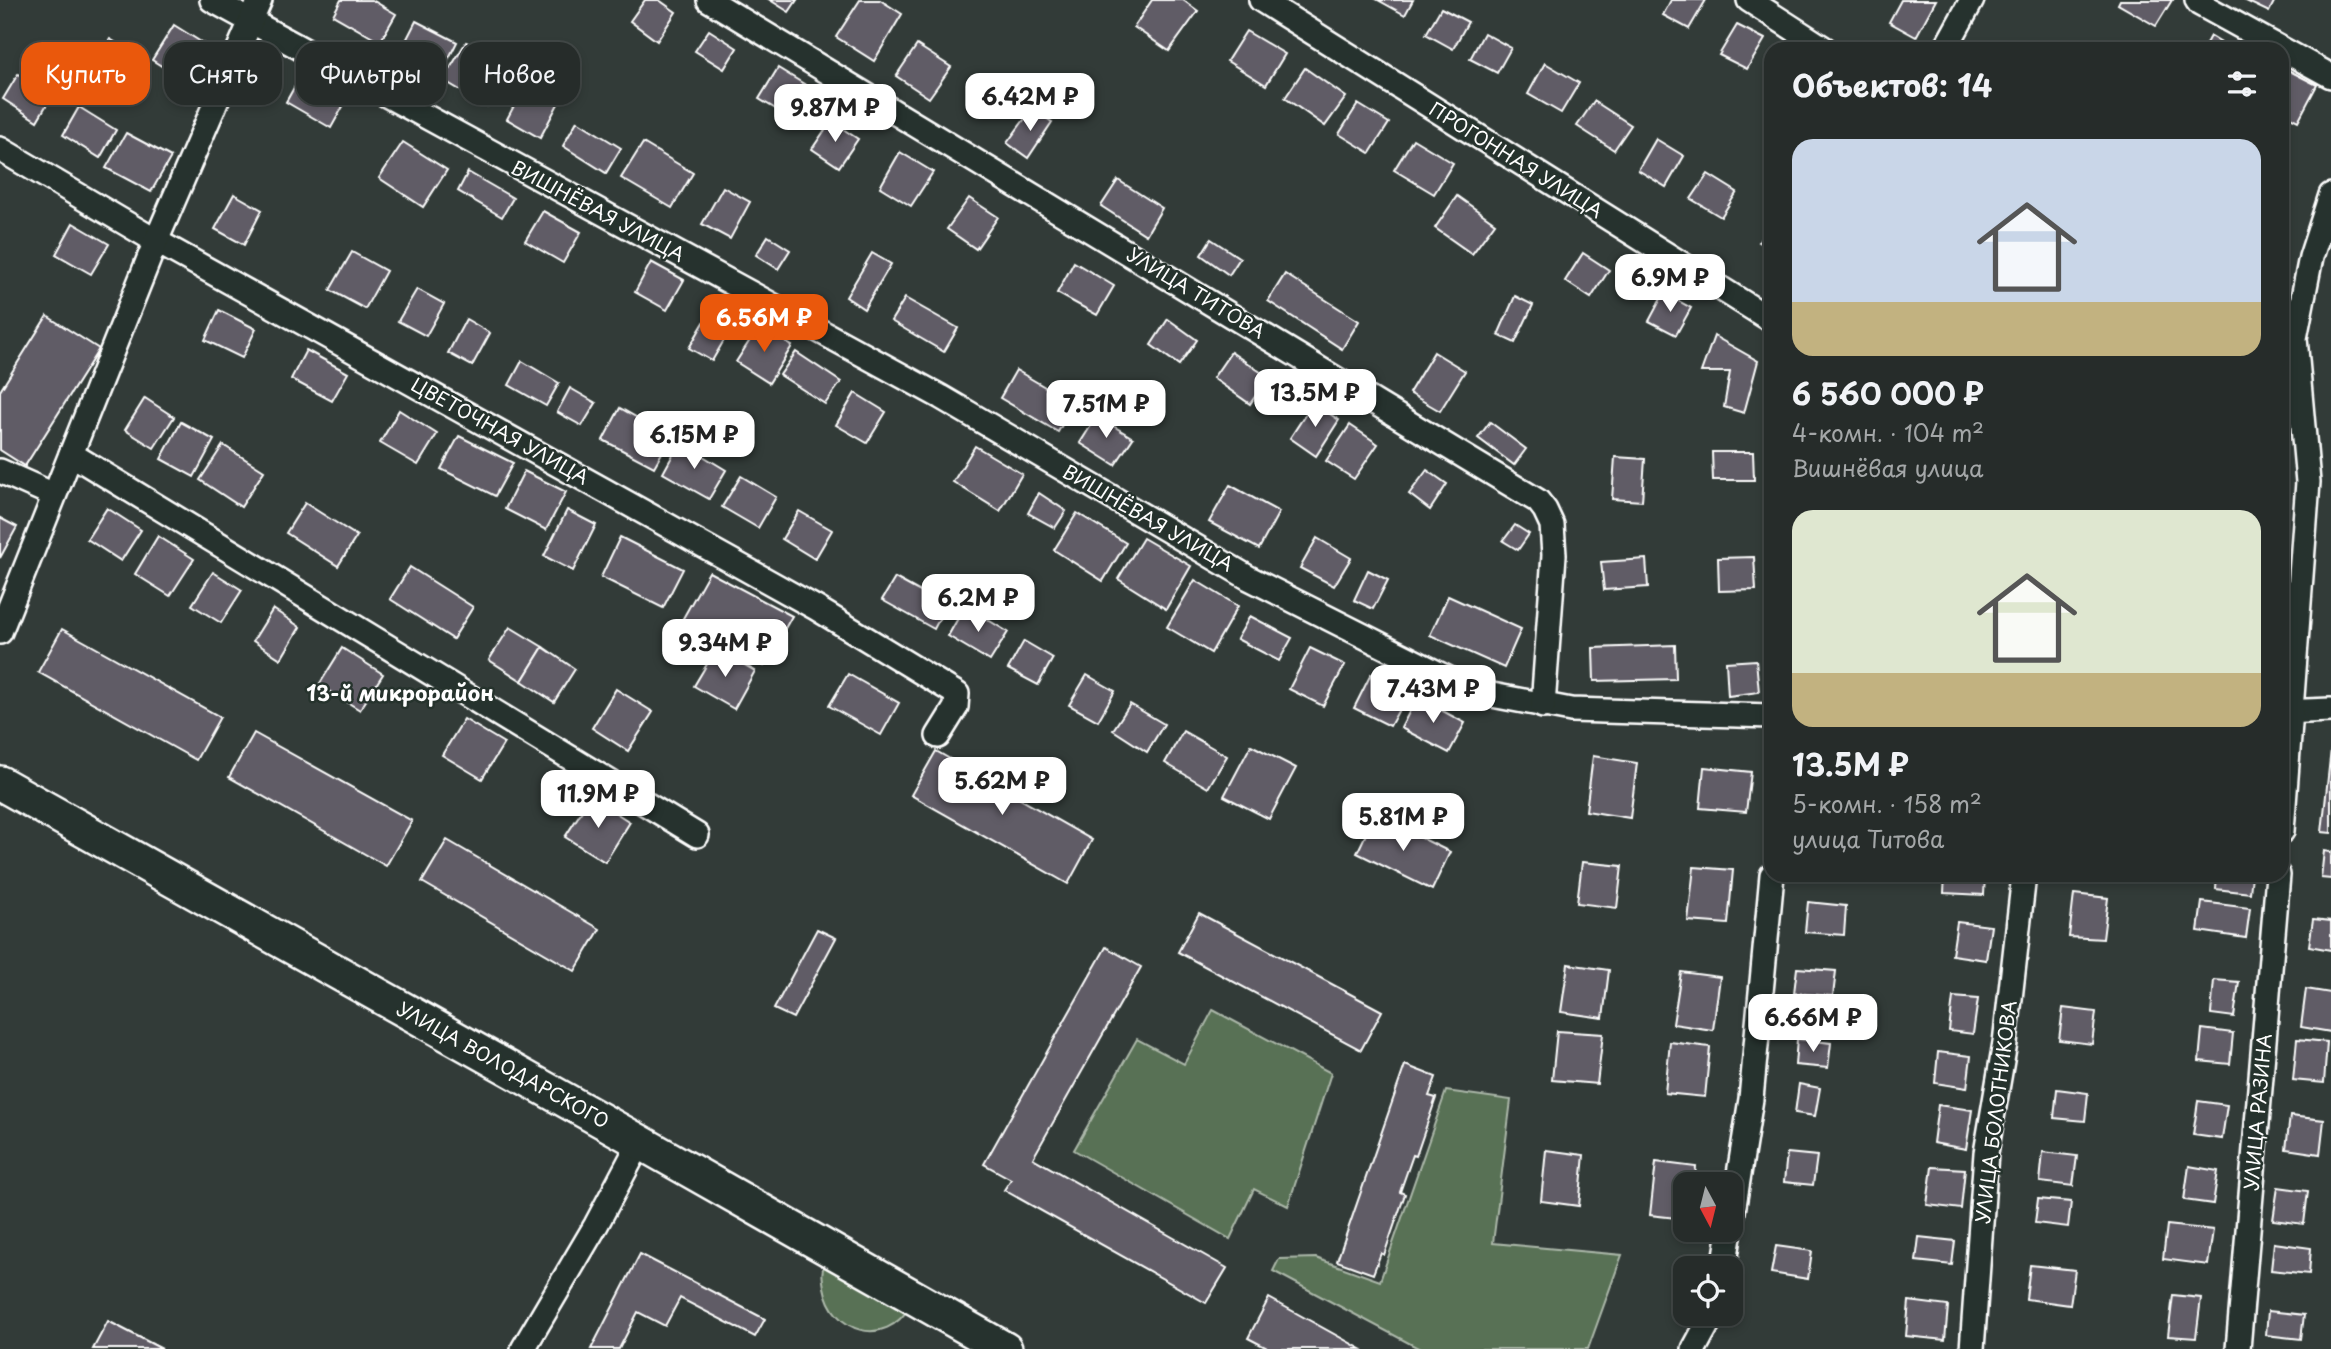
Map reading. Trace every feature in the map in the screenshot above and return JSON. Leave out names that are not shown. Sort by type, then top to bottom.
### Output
[{"type":"main road","name":"УЛИЦА ВОЛОДАРСКОГО","points":[[0,783],[1005,1349]]},
{"type":"street","name":"ВИШНЁВАЯ УЛИЦА","points":[[212,0],[941,397],[1249,578],[1457,682],[1492,695],[1571,710],[1764,716]]},
{"type":"street","points":[[0,632],[156,241],[260,0]]},
{"type":"street","name":"УЛИЦА ТИТОВА","points":[[709,0],[1538,501],[1552,524],[1553,555],[1544,706]]},
{"type":"street","name":"ПРОГОННАЯ УЛИЦА","points":[[1261,0],[1764,316]]},
{"type":"street","points":[[1749,0],[1814,42]]},
{"type":"street","points":[[1949,42],[1972,0]]},
{"type":"street","points":[[2197,0],[2269,42]]},
{"type":"street","points":[[2289,53],[2331,76]]},
{"type":"street","name":"ЦВЕТОЧНАЯ УЛИЦА","points":[[0,149],[156,241],[854,630],[957,694],[956,707],[938,736]]},
{"type":"street","points":[[2289,689],[2308,482],[2289,334],[2331,195]]},
{"type":"street","points":[[71,454],[697,835]]},
{"type":"street","points":[[0,471],[54,495]]},
{"type":"street","points":[[2289,711],[2331,710]]},
{"type":"street","points":[[1739,1172],[1751,1099],[1771,882]]},
{"type":"street","name":"УЛИЦА БОЛОТНИКОВА","points":[[1972,1349],[1986,1153],[2005,1043],[2023,882]]},
{"type":"street","name":"УЛИЦА РАЗИНА","points":[[2238,1349],[2277,882]]},
{"type":"street","points":[[523,1349],[596,1225],[640,1142]]},
{"type":"street","points":[[1694,1349],[1706,1326]]},
{"type":"green space","points":[[1213,1010],[1331,1073],[1288,1206],[1254,1189],[1230,1239],[1074,1150],[1137,1039],[1184,1064]]},
{"type":"green space","points":[[1446,1091],[1511,1100],[1493,1243],[1622,1255],[1588,1349],[1420,1349],[1273,1271],[1279,1259],[1316,1258],[1380,1281]]},
{"type":"green space","points":[[826,1260],[910,1306],[887,1328],[861,1330],[848,1325],[829,1303],[822,1276]]},
{"type":"building","points":[[341,0],[372,0],[396,14],[380,42],[333,15]]},
{"type":"building","points":[[645,0],[659,0],[676,12],[657,41],[630,21]]},
{"type":"building","points":[[770,0],[797,0],[789,12]]},
{"type":"building","points":[[860,0],[880,0],[902,14],[874,61],[836,37]]},
{"type":"building","points":[[1152,0],[1183,0],[1198,11],[1169,51],[1134,27]]},
{"type":"building","points":[[1378,0],[1413,0],[1405,15]]},
{"type":"building","points":[[1671,0],[1706,0],[1689,29],[1663,15]]},
{"type":"building","points":[[1901,0],[1936,0],[1916,37],[1889,22]]},
{"type":"building","points":[[2120,0],[2172,0],[2156,26],[2118,4]]},
{"type":"building","points":[[2244,0],[2275,0],[2269,12]]},
{"type":"building","points":[[1441,8],[1468,22],[1453,49],[1426,34]]},
{"type":"building","points":[[416,21],[457,42],[446,64],[446,42],[405,42]]},
{"type":"building","points":[[174,25],[201,42],[164,42],[164,68],[152,60]]},
{"type":"building","points":[[1737,25],[1765,39],[1747,69],[1719,55]]},
{"type":"building","points":[[709,30],[737,48],[724,69],[695,51]]},
{"type":"building","points":[[1246,31],[1285,54],[1266,85],[1227,61]]},
{"type":"building","points":[[1484,33],[1511,48],[1497,73],[1470,59]]},
{"type":"building","points":[[2210,36],[2220,42],[2207,42]]},
{"type":"building","points":[[917,45],[951,67],[929,98],[896,76]]},
{"type":"building","points":[[460,52],[460,90],[446,82],[446,75]]},
{"type":"building","points":[[1545,63],[1579,83],[1561,113],[1528,94]]},
{"type":"building","points":[[778,68],[809,87],[791,118],[759,99]]},
{"type":"building","points":[[1305,68],[1346,97],[1325,126],[1285,98]]},
{"type":"building","points":[[2289,71],[2317,85],[2298,121],[2289,116]]},
{"type":"building","points":[[18,74],[21,76],[21,105],[46,105],[37,121],[3,99]]},
{"type":"building","points":[[296,84],[296,105],[344,105],[331,128],[286,102]]},
{"type":"building","points":[[1594,101],[1631,125],[1614,150],[1577,126]]},
{"type":"building","points":[[1358,104],[1389,123],[1370,153],[1339,134]]},
{"type":"building","points":[[514,105],[557,105],[540,138],[507,119]]},
{"type":"building","points":[[79,107],[116,130],[100,158],[63,135]]},
{"type":"building","points":[[1032,109],[1052,122],[1028,158],[1007,143]]},
{"type":"building","points":[[577,121],[621,148],[606,173],[563,146]]},
{"type":"building","points":[[831,121],[858,139],[839,167],[812,149]]},
{"type":"building","points":[[126,133],[171,157],[151,192],[106,168]]},
{"type":"building","points":[[1413,139],[1453,163],[1434,194],[1394,170]]},
{"type":"building","points":[[1656,139],[1684,156],[1666,187],[1638,170]]},
{"type":"building","points":[[403,142],[447,170],[423,207],[379,178]]},
{"type":"building","points":[[643,143],[693,173],[672,208],[621,178]]},
{"type":"building","points":[[900,152],[933,172],[911,206],[880,187]]},
{"type":"building","points":[[468,172],[513,198],[502,217],[458,191]]},
{"type":"building","points":[[1708,174],[1737,192],[1721,217],[1691,199]]},
{"type":"building","points":[[1118,180],[1162,208],[1146,235],[1101,206]]},
{"type":"building","points":[[723,187],[750,202],[730,239],[702,224]]},
{"type":"building","points":[[234,194],[262,210],[244,245],[215,229]]},
{"type":"building","points":[[1457,196],[1495,223],[1472,254],[1435,228]]},
{"type":"building","points":[[969,198],[998,217],[976,249],[947,229]]},
{"type":"building","points":[[543,211],[581,232],[563,263],[525,241]]},
{"type":"building","points":[[73,223],[109,244],[91,274],[56,254]]},
{"type":"building","points":[[768,236],[790,250],[778,269],[756,255]]},
{"type":"building","points":[[1211,239],[1240,258],[1229,275],[1201,255]]},
{"type":"building","points":[[352,252],[386,271],[365,309],[330,290]]},
{"type":"building","points":[[872,253],[891,264],[864,309],[846,297]]},
{"type":"building","points":[[1583,253],[1609,270],[1591,298],[1565,281]]},
{"type":"building","points":[[651,262],[684,280],[667,310],[635,292]]},
{"type":"building","points":[[1074,262],[1114,286],[1097,315],[1057,293]]},
{"type":"building","points":[[1285,274],[1359,321],[1342,349],[1268,301]]},
{"type":"building","points":[[417,289],[444,304],[426,336],[398,321]]},
{"type":"building","points":[[1664,293],[1691,308],[1676,335],[1649,321]]},
{"type":"building","points":[[1515,296],[1533,305],[1515,343],[1498,335]]},
{"type":"building","points":[[905,298],[958,328],[944,352],[891,321]]},
{"type":"building","points":[[716,302],[738,316],[712,361],[689,348]]},
{"type":"building","points":[[219,310],[256,329],[242,358],[205,340]]},
{"type":"building","points":[[47,316],[99,349],[25,466],[0,450],[0,391]]},
{"type":"building","points":[[466,319],[490,333],[472,366],[448,353]]},
{"type":"building","points":[[1168,319],[1197,340],[1179,365],[1151,345]]},
{"type":"building","points":[[759,326],[792,346],[769,383],[736,362]]},
{"type":"building","points":[[1714,336],[1758,361],[1744,413],[1724,407],[1730,372],[1701,372]]},
{"type":"building","points":[[306,350],[348,373],[332,401],[291,379]]},
{"type":"building","points":[[796,352],[841,382],[825,404],[780,375]]},
{"type":"building","points":[[1231,352],[1268,377],[1250,404],[1213,378]]},
{"type":"building","points":[[1434,352],[1465,371],[1440,411],[1409,393]]},
{"type":"building","points":[[522,361],[559,383],[546,406],[509,385]]},
{"type":"building","points":[[1016,370],[1074,404],[1058,432],[1000,398]]},
{"type":"building","points":[[570,388],[596,403],[582,426],[557,412]]},
{"type":"building","points":[[855,393],[886,412],[867,443],[836,425]]},
{"type":"building","points":[[145,398],[174,417],[154,448],[125,430]]},
{"type":"building","points":[[1313,403],[1339,420],[1316,456],[1290,438]]},
{"type":"building","points":[[620,408],[671,437],[654,467],[603,440]]},
{"type":"building","points":[[399,410],[437,434],[418,465],[380,443]]},
{"type":"building","points":[[1097,416],[1133,438],[1115,465],[1080,443]]},
{"type":"building","points":[[181,422],[214,440],[194,477],[161,459]]},
{"type":"building","points":[[1490,422],[1526,449],[1514,465],[1478,438]]},
{"type":"building","points":[[1350,425],[1378,444],[1354,479],[1326,461]]},
{"type":"building","points":[[459,436],[513,463],[495,496],[441,469]]},
{"type":"building","points":[[680,442],[726,470],[709,499],[663,473]]},
{"type":"building","points":[[223,445],[264,471],[241,507],[200,480]]},
{"type":"building","points":[[975,446],[1022,474],[1000,511],[953,482]]},
{"type":"building","points":[[1712,452],[1753,452],[1754,480],[1713,480]]},
{"type":"building","points":[[1615,457],[1645,459],[1642,501],[1612,499]]},
{"type":"building","points":[[1427,470],[1447,484],[1430,510],[1409,494]]},
{"type":"building","points":[[524,471],[566,492],[546,530],[505,509]]},
{"type":"building","points":[[741,476],[776,497],[758,528],[722,507]]},
{"type":"building","points":[[1230,485],[1279,512],[1259,549],[1209,522]]},
{"type":"building","points":[[1039,493],[1066,511],[1055,528],[1028,513]]},
{"type":"building","points":[[305,503],[357,536],[338,566],[286,533]]},
{"type":"building","points":[[107,508],[141,530],[121,561],[87,539]]},
{"type":"building","points":[[567,510],[596,525],[573,571],[544,556]]},
{"type":"building","points":[[799,511],[832,530],[815,559],[782,539]]},
{"type":"building","points":[[1077,513],[1126,543],[1103,581],[1054,550]]},
{"type":"building","points":[[0,518],[17,527],[0,558]]},
{"type":"building","points":[[1515,525],[1529,534],[1518,550],[1503,541]]},
{"type":"building","points":[[158,536],[194,559],[170,596],[135,574]]},
{"type":"building","points":[[620,537],[683,569],[663,608],[601,577]]},
{"type":"building","points":[[1143,538],[1191,566],[1166,609],[1118,579]]},
{"type":"building","points":[[1317,538],[1351,558],[1334,586],[1300,568]]},
{"type":"building","points":[[1754,557],[1756,590],[1719,591],[1718,558]]},
{"type":"building","points":[[1646,559],[1648,587],[1604,590],[1601,562]]},
{"type":"building","points":[[410,567],[473,607],[453,639],[390,599]]},
{"type":"building","points":[[1368,570],[1388,580],[1373,609],[1354,600]]},
{"type":"building","points":[[213,572],[242,590],[221,623],[192,605]]},
{"type":"building","points":[[709,572],[792,616],[764,666],[682,620]]},
{"type":"building","points":[[895,578],[946,606],[934,629],[882,600]]},
{"type":"building","points":[[1195,580],[1238,606],[1211,653],[1167,627]]},
{"type":"building","points":[[1448,596],[1521,629],[1504,668],[1430,635]]},
{"type":"building","points":[[965,606],[1008,632],[990,661],[948,636]]},
{"type":"building","points":[[273,609],[300,627],[281,659],[253,641]]},
{"type":"building","points":[[1250,616],[1292,638],[1279,661],[1237,639]]},
{"type":"building","points":[[510,627],[543,647],[522,681],[489,660]]},
{"type":"building","points":[[62,629],[220,717],[196,760],[38,672]]},
{"type":"building","points":[[1024,641],[1053,658],[1038,685],[1008,669]]},
{"type":"building","points":[[1675,645],[1676,679],[1594,681],[1593,648]]},
{"type":"building","points":[[543,647],[575,669],[554,702],[522,681]]},
{"type":"building","points":[[342,648],[383,674],[360,710],[319,685]]},
{"type":"building","points":[[1310,648],[1345,665],[1323,706],[1289,689]]},
{"type":"building","points":[[716,649],[755,671],[734,709],[694,686]]},
{"type":"building","points":[[1756,660],[1759,692],[1728,696],[1726,662]]},
{"type":"building","points":[[848,674],[899,703],[881,735],[829,706]]},
{"type":"building","points":[[1371,674],[1408,693],[1390,726],[1354,708]]},
{"type":"building","points":[[1087,675],[1115,691],[1098,721],[1069,705]]},
{"type":"building","points":[[616,689],[653,712],[628,751],[592,728]]},
{"type":"building","points":[[1417,697],[1465,723],[1449,753],[1401,728]]},
{"type":"building","points":[[1130,704],[1164,724],[1147,752],[1113,730]]},
{"type":"building","points":[[464,719],[504,743],[482,779],[442,755]]},
{"type":"building","points":[[1183,731],[1227,756],[1208,788],[1165,763]]},
{"type":"building","points":[[254,733],[412,821],[386,866],[229,777]]},
{"type":"building","points":[[1251,745],[1296,768],[1269,819],[1224,796]]},
{"type":"building","points":[[2331,749],[2331,833],[2322,832]]},
{"type":"building","points":[[936,751],[1092,840],[1068,884],[911,795]]},
{"type":"building","points":[[1593,756],[1637,763],[1630,818],[1586,811]]},
{"type":"building","points":[[1704,767],[1751,772],[1746,812],[1700,808]]},
{"type":"building","points":[[591,797],[630,822],[605,862],[565,837]]},
{"type":"building","points":[[1375,815],[1450,852],[1432,890],[1357,853]]},
{"type":"building","points":[[447,840],[600,929],[575,971],[422,882]]},
{"type":"building","points":[[2324,851],[2331,852],[2331,879],[2321,878]]},
{"type":"building","points":[[1582,862],[1622,866],[1617,908],[1577,903]]},
{"type":"building","points":[[1694,867],[1733,870],[1728,924],[1688,921]]},
{"type":"building","points":[[1945,882],[1985,882],[1984,895],[1944,893]]},
{"type":"building","points":[[2216,882],[2251,882],[2250,893],[2216,889]]},
{"type":"building","points":[[2074,894],[2108,898],[2103,939],[2069,937]]},
{"type":"building","points":[[1808,902],[1846,906],[1844,935],[1805,932]]},
{"type":"building","points":[[2202,902],[2250,908],[2246,938],[2198,931]]},
{"type":"building","points":[[1199,913],[1382,1011],[1361,1050],[1178,952]]},
{"type":"building","points":[[2313,919],[2331,921],[2331,950],[2309,946]]},
{"type":"building","points":[[1957,922],[1991,926],[1986,960],[1952,955]]},
{"type":"building","points":[[817,929],[836,938],[793,1018],[774,1009]]},
{"type":"building","points":[[1106,947],[1141,967],[1033,1158],[1227,1268],[1206,1303],[1004,1190],[1011,1179],[984,1164]]},
{"type":"building","points":[[1568,964],[1609,970],[1603,1018],[1561,1012]]},
{"type":"building","points":[[1797,968],[1836,971],[1833,996],[1794,993]]},
{"type":"building","points":[[1681,972],[1720,977],[1713,1030],[1673,1024]]},
{"type":"building","points":[[2214,980],[2239,982],[2234,1017],[2211,1014]]},
{"type":"building","points":[[2306,989],[2331,993],[2331,1032],[2301,1027]]},
{"type":"building","points":[[1953,997],[1978,999],[1973,1034],[1949,1031]]},
{"type":"building","points":[[2063,1008],[2096,1012],[2092,1044],[2059,1040]]},
{"type":"building","points":[[2202,1029],[2233,1033],[2230,1064],[2199,1061]]},
{"type":"building","points":[[1557,1031],[1603,1034],[1597,1084],[1552,1080]]},
{"type":"building","points":[[1797,1039],[1831,1043],[1828,1068],[1795,1065]]},
{"type":"building","points":[[2297,1039],[2327,1042],[2324,1083],[2293,1080]]},
{"type":"building","points":[[1670,1042],[1710,1047],[1705,1097],[1665,1093]]},
{"type":"building","points":[[1938,1052],[1971,1056],[1967,1088],[1935,1083]]},
{"type":"building","points":[[1405,1065],[1436,1077],[1429,1096],[1436,1098],[1400,1192],[1405,1194],[1384,1255],[1381,1253],[1373,1274],[1337,1261]]},
{"type":"building","points":[[1799,1084],[1820,1088],[1815,1116],[1795,1113]]},
{"type":"building","points":[[2057,1089],[2088,1093],[2085,1121],[2054,1118]]},
{"type":"building","points":[[2198,1101],[2227,1105],[2222,1139],[2193,1135]]},
{"type":"building","points":[[1938,1105],[1972,1110],[1966,1149],[1933,1143]]},
{"type":"building","points":[[2290,1116],[2324,1120],[2320,1154],[2286,1149]]},
{"type":"building","points":[[1546,1150],[1584,1155],[1579,1206],[1541,1201]]},
{"type":"building","points":[[2043,1152],[2077,1156],[2073,1186],[2040,1182]]},
{"type":"building","points":[[1787,1153],[1817,1156],[1813,1185],[1784,1182]]},
{"type":"building","points":[[1656,1162],[1696,1167],[1695,1172],[1673,1172],[1673,1218],[1650,1215]]},
{"type":"building","points":[[2189,1166],[2218,1171],[2213,1204],[2184,1200]]},
{"type":"building","points":[[1932,1167],[1965,1169],[1961,1209],[1927,1205]]},
{"type":"building","points":[[2278,1187],[2308,1191],[2304,1224],[2273,1220]]},
{"type":"building","points":[[2038,1199],[2071,1202],[2068,1227],[2035,1223]]},
{"type":"building","points":[[2167,1225],[2213,1230],[2208,1265],[2163,1259]]},
{"type":"building","points":[[1919,1237],[1955,1241],[1952,1265],[1916,1261]]},
{"type":"building","points":[[2274,1243],[2311,1248],[2309,1274],[2271,1270]]},
{"type":"building","points":[[1776,1246],[1812,1251],[1808,1279],[1771,1273]]},
{"type":"building","points":[[640,1254],[765,1319],[755,1337],[680,1298],[665,1326],[638,1312],[619,1349],[591,1349]]},
{"type":"building","points":[[2030,1265],[2075,1270],[2070,1305],[2026,1299]]},
{"type":"building","points":[[2173,1295],[2201,1298],[2196,1338],[2168,1336]]},
{"type":"building","points":[[1269,1298],[1361,1349],[1269,1349],[1248,1338]]},
{"type":"building","points":[[1909,1301],[1948,1306],[1945,1340],[1906,1336]]},
{"type":"building","points":[[2268,1311],[2304,1315],[2301,1339],[2266,1335]]},
{"type":"building","points":[[108,1321],[162,1349],[93,1349]]},
{"type":"district","name":"13-й микрорайон","points":[[400,694]]}]
